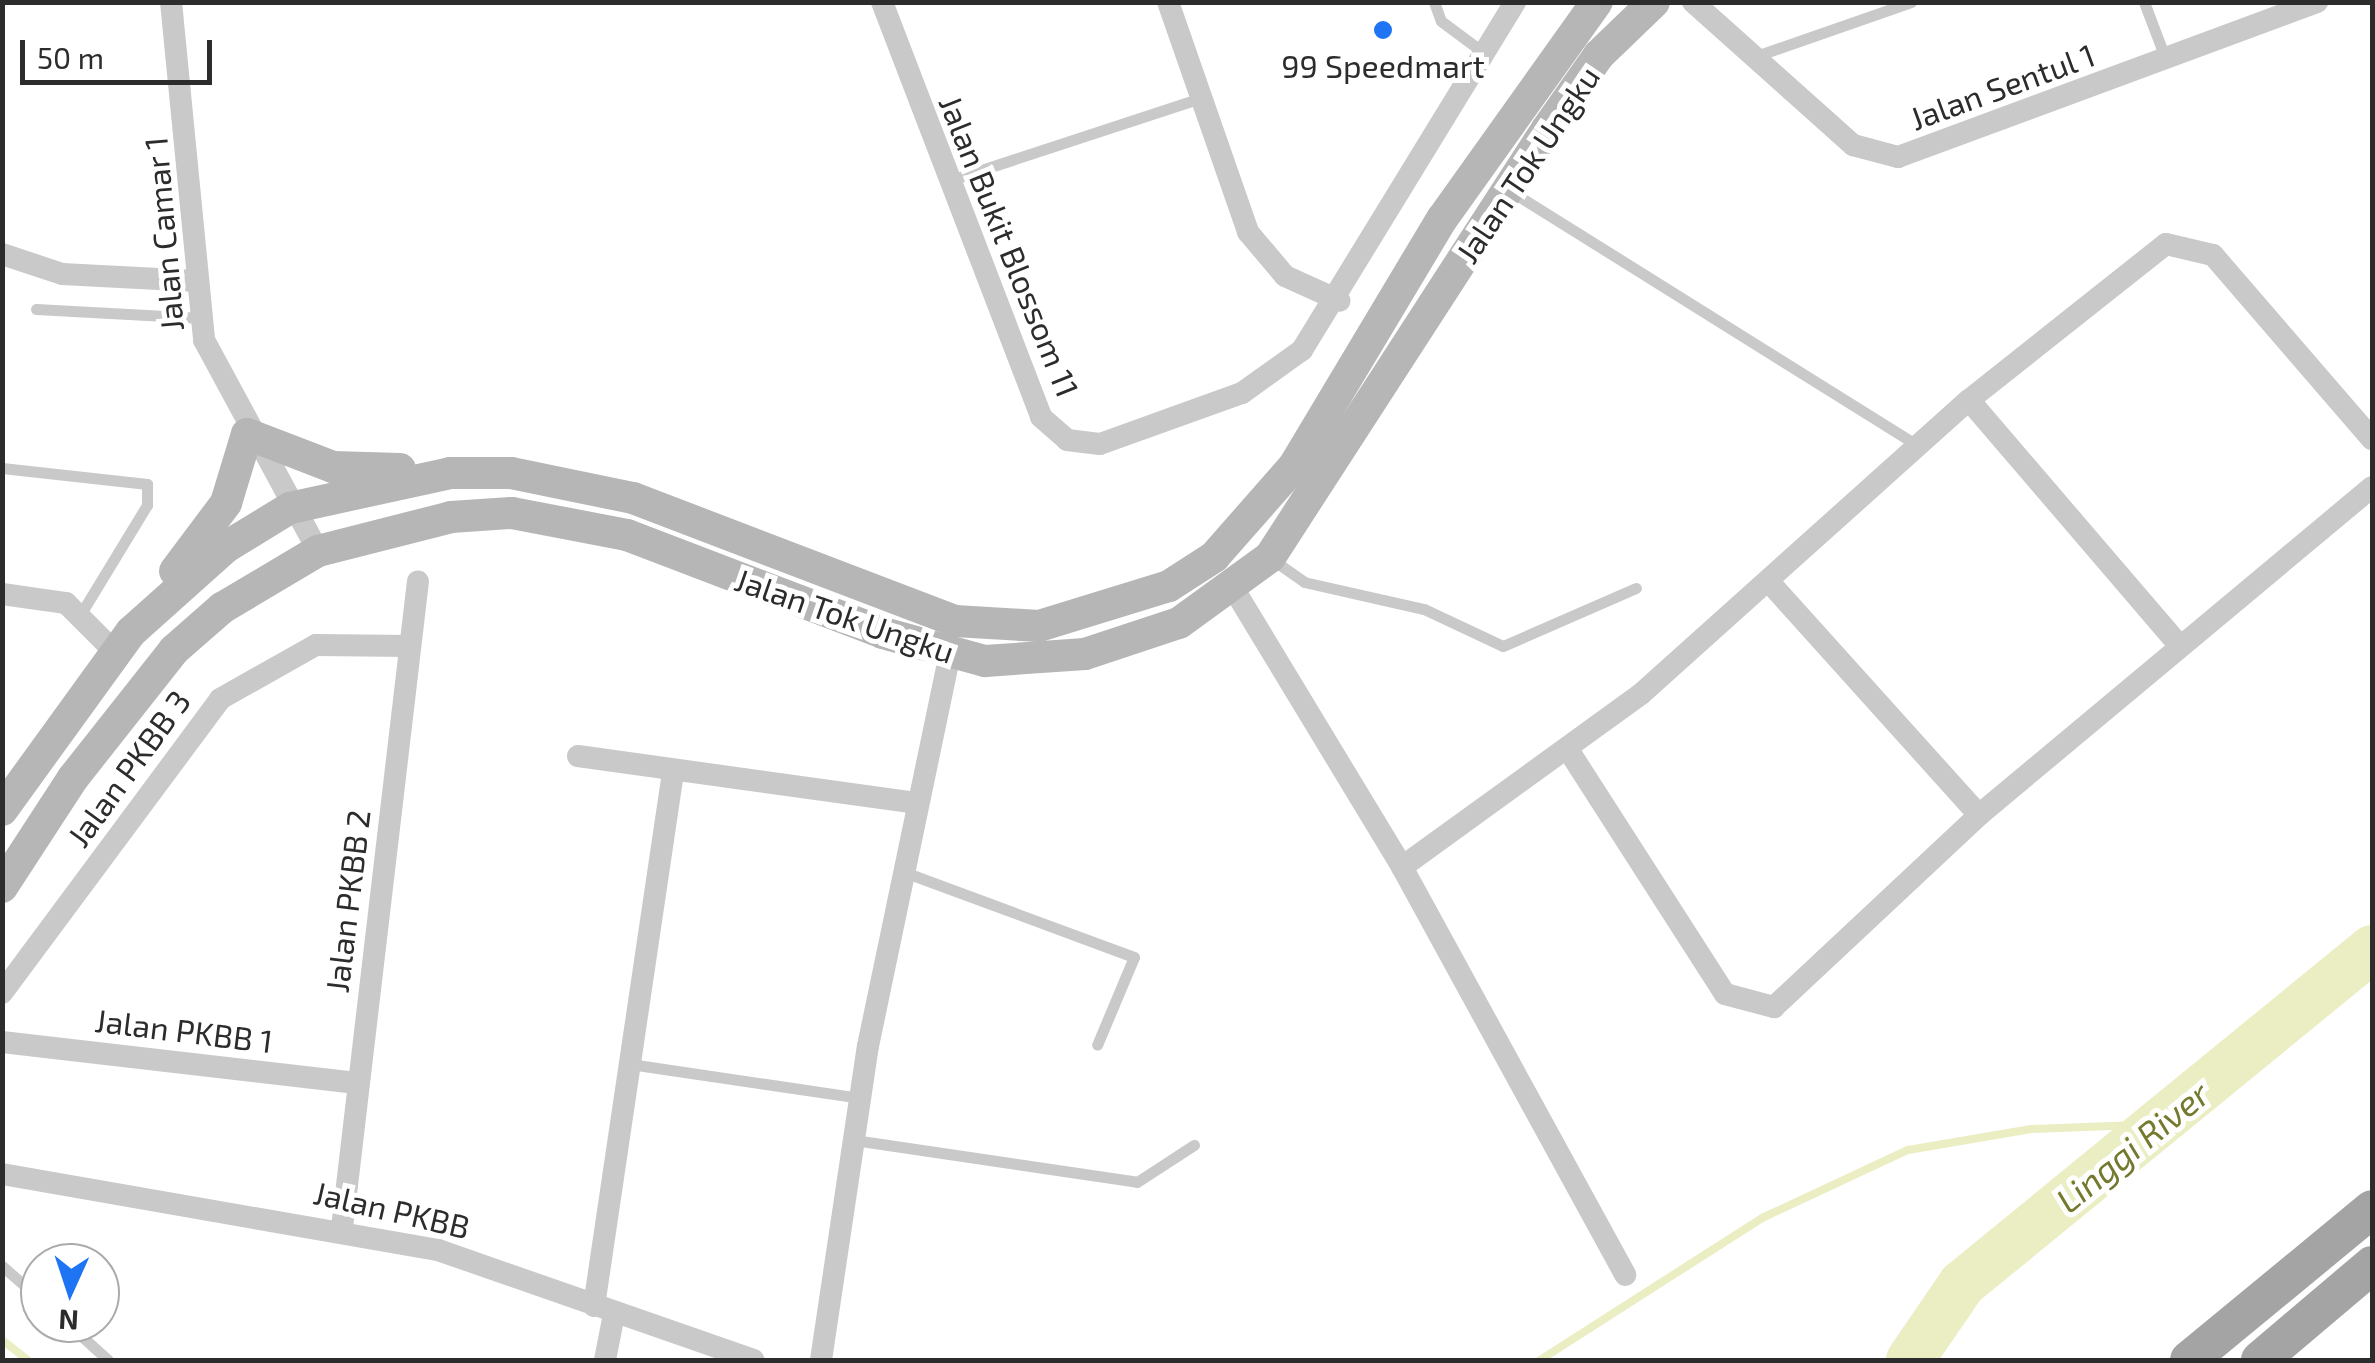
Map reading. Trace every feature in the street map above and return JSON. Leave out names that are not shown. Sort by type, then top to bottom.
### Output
[{"type":"main road","name":"Jalan Tok Ungku","points":[[2,810],[116,653],[170,594],[290,508],[450,473],[512,473],[634,498],[954,621],[1038,626],[1151,594],[1214,558],[1294,466],[1442,219],[1598,2]]},
{"type":"main road","name":"Jalan Tok Ungku","points":[[2,887],[174,650],[222,608],[318,552],[451,518],[570,520],[950,655],[1032,662],[1085,654],[1179,623],[1234,592],[1270,558],[1599,56],[1654,2]]},
{"type":"main road","points":[[170,594],[172,575],[226,503],[248,434],[334,467],[450,473]]},
{"type":"main road","points":[[2189,1360],[2372,1209]]},
{"type":"main road","points":[[2260,1360],[2372,1264]]},
{"type":"street","name":"Jalan Camar 1","points":[[170,2],[202,318],[248,434],[318,552]]},
{"type":"street","name":"Jalan Bukit Blossom 11","points":[[882,2],[946,182],[1041,417],[1067,440],[1100,444],[1155,430],[1242,393],[1302,350],[1340,301],[1480,50],[1516,2]]},
{"type":"street","points":[[1168,2],[1260,251],[1285,276],[1340,301]]},
{"type":"street","name":"Jalan Sentul 1","points":[[1693,2],[1759,55],[1853,145],[1898,157],[2317,2]]},
{"type":"street","points":[[1402,867],[1567,748],[1771,584],[1969,400],[2152,252],[2184,241],[2213,255],[2372,439]]},
{"type":"street","points":[[2,254],[62,274],[197,281]]},
{"type":"street","points":[[1969,400],[2178,645]]},
{"type":"street","points":[[1567,748],[1725,994],[1757,1009],[1791,996],[1979,816],[2178,645],[2372,487]]},
{"type":"street","name":"Jalan PKBB 2","points":[[342,1228],[418,581]]},
{"type":"street","points":[[1771,584],[1979,816]]},
{"type":"street","points":[[1234,592],[1402,867],[1625,1275]]},
{"type":"street","points":[[2,594],[52,597],[116,653]]},
{"type":"street","name":"Jalan PKBB 3","points":[[2,993],[220,698],[316,646],[410,646]]},
{"type":"street","points":[[821,1360],[860,1098],[950,655]]},
{"type":"street","points":[[578,756],[918,803]]},
{"type":"street","points":[[605,1360],[604,1310],[630,1064],[673,772]]},
{"type":"street","name":"Jalan PKBB 1","points":[[2,1042],[359,1083]]},
{"type":"street","name":"Jalan PKBB","points":[[2,1174],[342,1228],[514,1272],[604,1310],[752,1360]]},
{"type":"lane","points":[[1434,2],[1441,22],[1480,50]]},
{"type":"lane","points":[[1759,55],[1911,2]]},
{"type":"lane","points":[[2144,2],[2166,60]]},
{"type":"lane","points":[[946,182],[1201,98]]},
{"type":"lane","points":[[1508,190],[1920,446]]},
{"type":"lane","points":[[36,308],[202,318]]},
{"type":"lane","points":[[2,468],[147,484],[148,506],[79,617]]},
{"type":"lane","points":[[1270,558],[1304,582],[1424,609],[1503,646],[1636,588]]},
{"type":"lane","points":[[904,872],[1134,957],[1097,1045]]},
{"type":"lane","points":[[630,1064],[860,1098]]},
{"type":"lane","points":[[854,1140],[1137,1182],[1194,1145]]},
{"type":"lane","points":[[90,1343],[108,1360]]},
{"type":"waterway","name":"Linggi River","points":[[1910,1360],[1962,1284],[2372,949]]},
{"type":"waterway","points":[[1540,1360],[1762,1218],[1908,1150],[2031,1129],[2165,1124]]},
{"type":"waterway","points":[[2,1340],[28,1360]]},
{"type":"place","name":"99 Speedmart","points":[[1383,30]]}]
